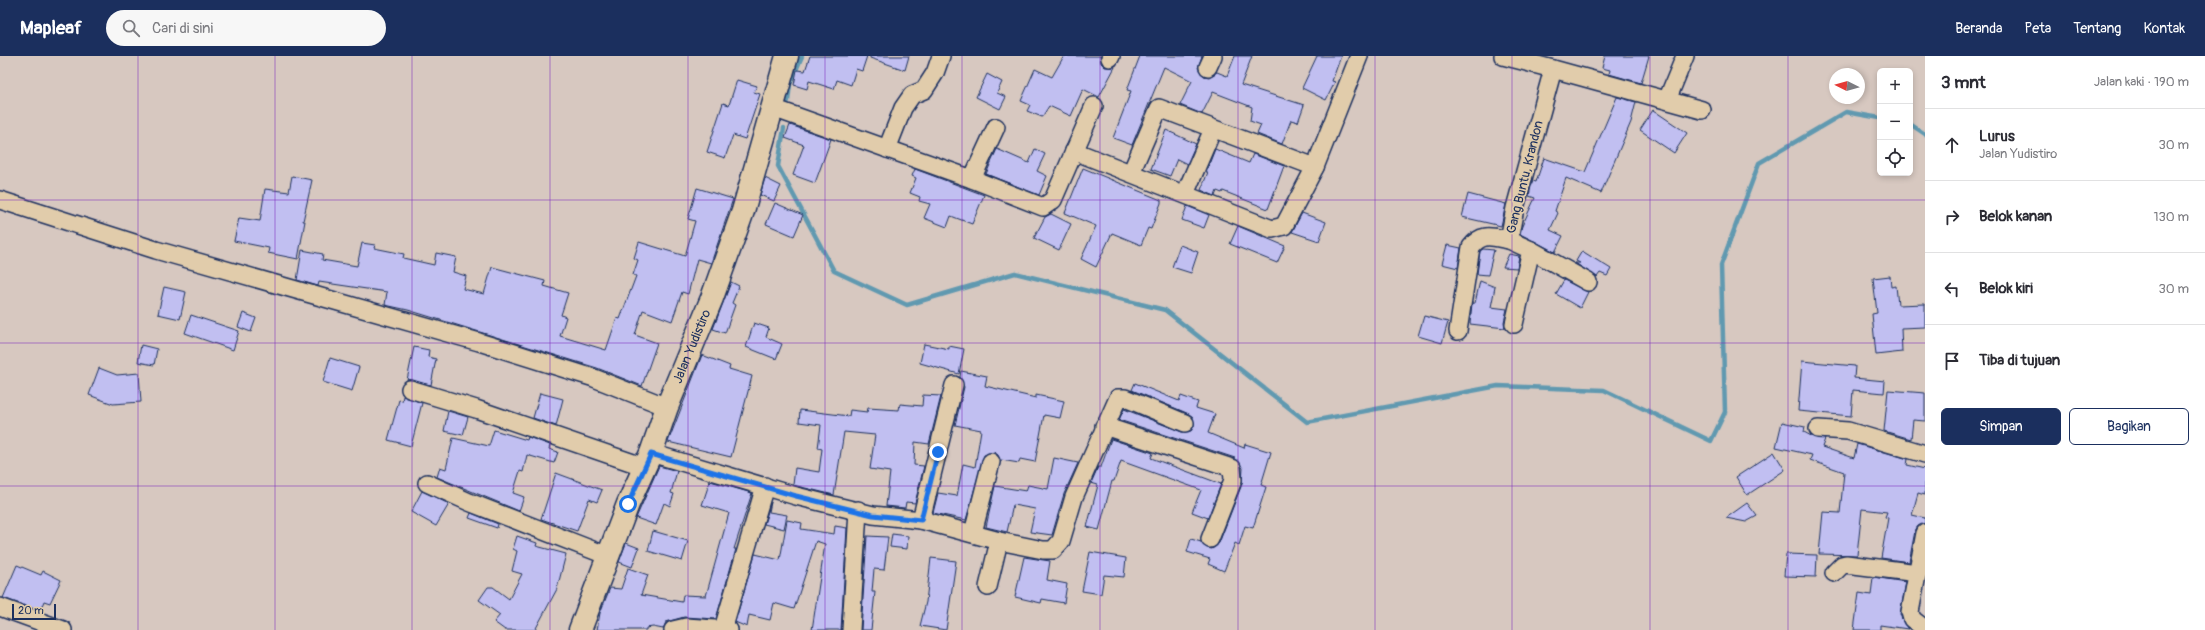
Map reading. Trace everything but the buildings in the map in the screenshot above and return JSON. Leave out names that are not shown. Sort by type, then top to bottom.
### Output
[{"type":"street","name":"Jalan Yudistiro","points":[[580,630],[628,504],[648,460],[667,407],[720,276],[743,211],[787,56]]},
{"type":"street","points":[[887,149],[903,108],[912,95],[924,90],[935,73],[941,56]]},
{"type":"street","points":[[1074,151],[1272,229],[1277,229],[1284,226],[1315,167],[1359,56]]},
{"type":"street","points":[[1503,56],[1702,110]]},
{"type":"street","points":[[1667,100],[1685,56]]},
{"type":"street","name":"Gang Buntu, Krandon","points":[[1553,69],[1515,208],[1509,240],[1531,250],[1588,282]]},
{"type":"street","points":[[773,108],[972,179],[1040,207],[1045,207],[1053,200],[1094,106]]},
{"type":"street","points":[[1131,173],[1157,109],[1315,167]]},
{"type":"street","points":[[972,179],[996,127]]},
{"type":"street","points":[[1185,194],[1213,129]]},
{"type":"street","points":[[0,200],[156,250],[479,342],[587,376],[667,407]]},
{"type":"street","points":[[1458,332],[1471,247],[1476,239],[1486,236],[1509,240]]},
{"type":"street","points":[[1514,324],[1531,250]]},
{"type":"street","points":[[921,520],[954,385]]},
{"type":"street","points":[[410,389],[648,460],[765,486],[796,496],[858,510],[873,515],[921,520],[999,541],[1043,550],[1053,550],[1061,541],[1074,497],[1104,426],[1118,398],[1185,423]]},
{"type":"street","points":[[1104,426],[1232,468],[1233,480],[1210,539]]},
{"type":"street","points":[[1818,429],[1848,431],[1925,454]]},
{"type":"street","points":[[973,533],[991,462]]},
{"type":"street","points":[[427,483],[469,502],[608,556]]},
{"type":"street","points":[[673,630],[686,627],[726,630],[765,486]]},
{"type":"street","points":[[851,630],[858,510]]},
{"type":"street","points":[[1925,533],[1910,612],[1912,619],[1925,629]]},
{"type":"street","points":[[988,587],[999,541]]},
{"type":"street","points":[[1834,573],[1842,565],[1846,564],[1918,573]]},
{"type":"street","points":[[0,607],[63,630]]},
{"type":"waterway","points":[[788,101],[790,84],[802,56]]},
{"type":"waterway","points":[[784,128],[778,166],[834,271],[907,305],[1015,273],[1165,310],[1307,422],[1498,386],[1604,390],[1711,441],[1725,412],[1721,265],[1759,163],[1846,112],[1877,117]]},
{"type":"waterway","points":[[1913,126],[1925,134]]},
{"type":"route","points":[[628,504],[651,454],[796,496],[858,510],[873,515],[921,520],[938,452]]}]
